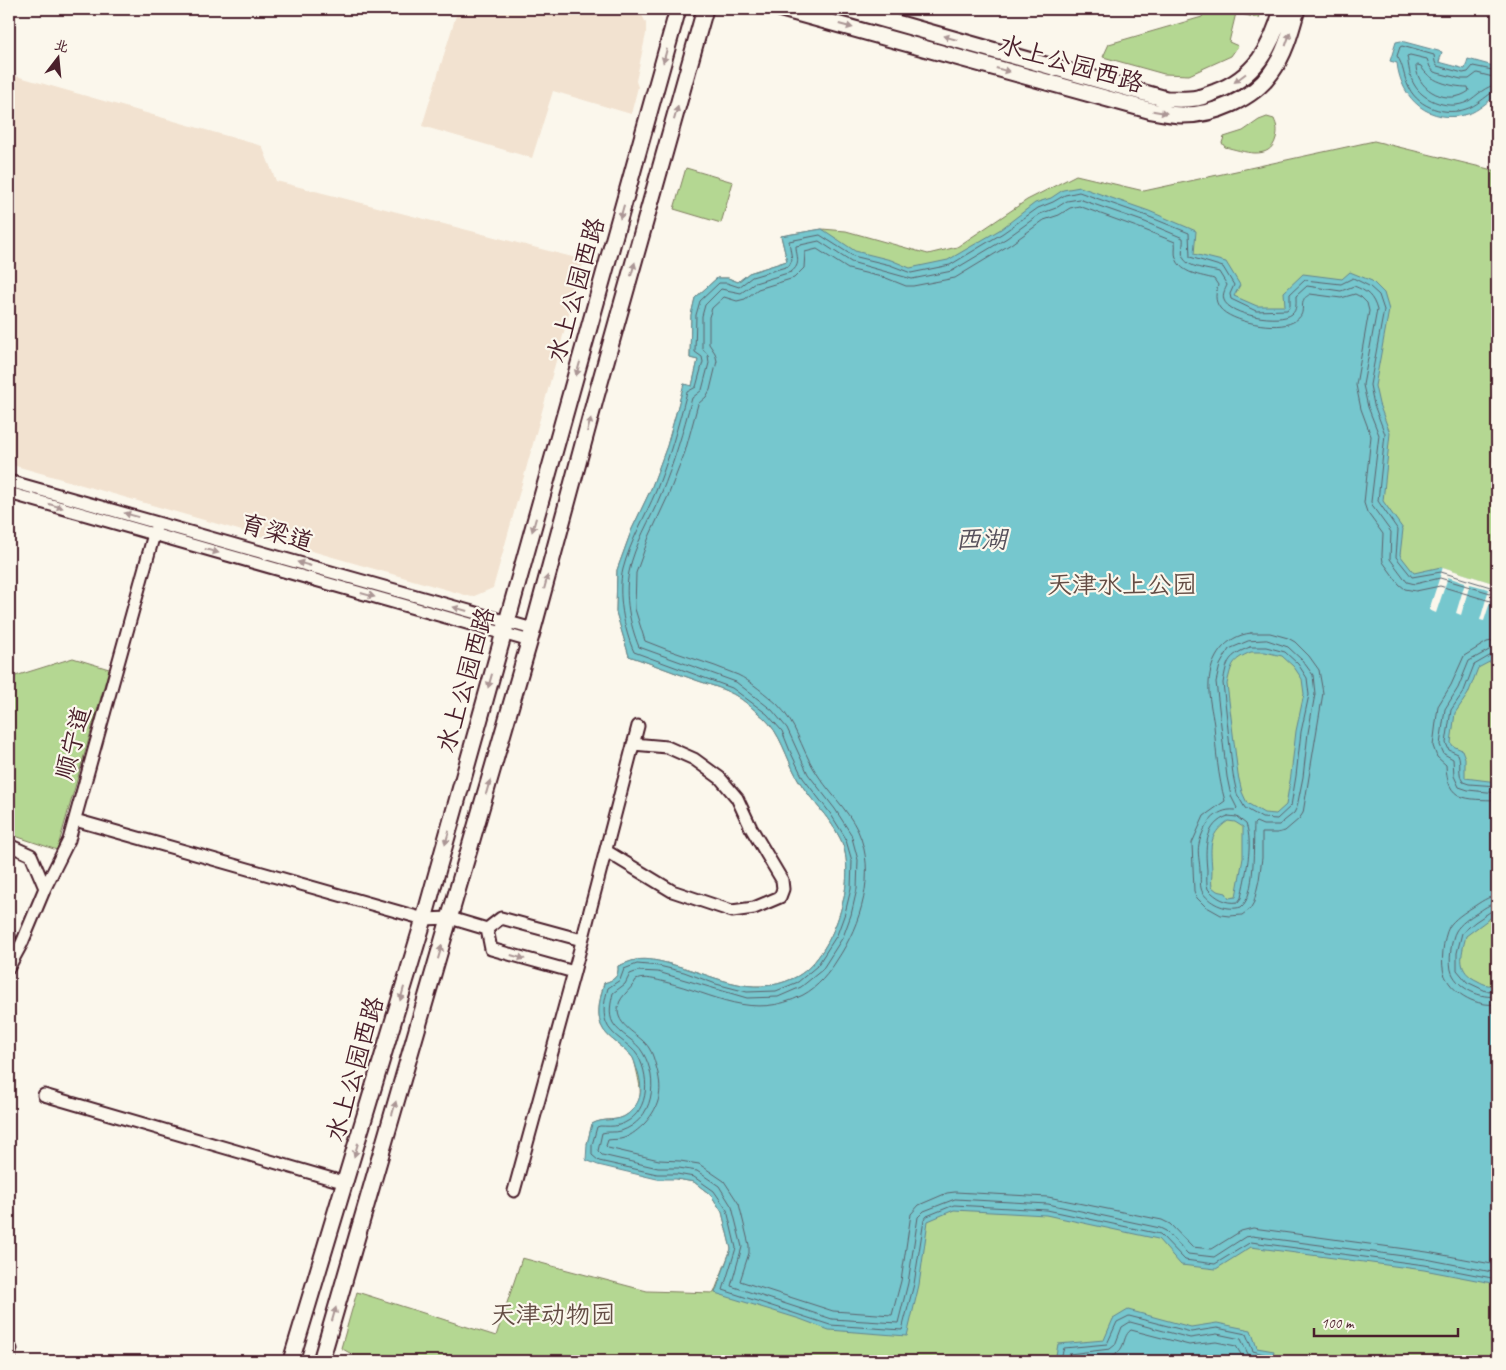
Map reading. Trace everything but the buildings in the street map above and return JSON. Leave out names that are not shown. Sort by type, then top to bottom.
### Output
[{"type":"main road","name":"水上公园西路","points":[[291,1361],[424,920],[678,9]]},
{"type":"main road","name":"水上公园西路","points":[[321,1361],[532,635],[595,400],[705,9]]},
{"type":"main road","name":"水上公园西路","points":[[782,9],[1152,111],[1182,115],[1220,108],[1252,93],[1266,80],[1285,48],[1297,9]]},
{"type":"main road","name":"水上公园西路","points":[[847,9],[1166,99],[1198,98],[1226,88],[1243,76],[1267,50],[1282,9]]},
{"type":"street","name":"育梁道","points":[[9,480],[158,522],[532,635]]},
{"type":"street","points":[[9,493],[505,628]]},
{"type":"street","name":"顺宁道","points":[[9,966],[22,943],[45,888],[70,840],[158,522]]},
{"type":"street","points":[[514,1191],[606,852],[638,726]]},
{"type":"street","points":[[606,852],[672,891],[732,911],[754,908],[780,897],[783,889],[782,880],[751,828],[737,798],[720,778],[694,759],[667,747],[634,744]]},
{"type":"street","points":[[75,820],[424,920],[450,918],[487,929]]},
{"type":"street","points":[[9,846],[30,854],[45,888]]},
{"type":"street","points":[[487,929],[501,918],[582,940]]},
{"type":"street","points":[[487,929],[491,949],[574,972]]},
{"type":"street","points":[[44,1096],[346,1183]]},
{"type":"shaded area","points":[[458,9],[639,9],[646,23],[646,34],[636,81],[638,87],[631,114],[553,91],[532,158],[422,126]]},
{"type":"shaded area","points":[[9,74],[262,146],[276,181],[584,260],[493,588],[472,597],[9,464]]},
{"type":"green space","points":[[1205,9],[1262,9],[1259,18],[1236,13],[1229,42],[1238,46],[1231,56],[1189,75],[1164,74],[1103,57],[1109,44],[1202,17]]},
{"type":"green space","points":[[1267,117],[1274,119],[1277,130],[1273,145],[1268,150],[1255,153],[1247,152],[1225,147],[1222,143],[1224,137],[1243,131]]},
{"type":"green space","name":"西湖","points":[[1374,141],[1497,171],[1497,1361],[354,1361],[355,1356],[341,1348],[357,1292],[496,1336],[522,1258],[647,1291],[714,1293],[731,1249],[722,1212],[711,1195],[694,1182],[677,1179],[587,1144],[592,1124],[624,1117],[637,1104],[640,1095],[633,1058],[607,1035],[601,1025],[599,1009],[604,983],[615,978],[618,973],[618,966],[634,960],[644,959],[686,968],[731,983],[762,986],[778,984],[794,978],[808,968],[820,954],[831,936],[839,915],[845,894],[847,873],[845,854],[840,838],[798,779],[779,738],[769,723],[747,703],[729,692],[629,656],[616,612],[617,570],[667,446],[684,384],[692,386],[698,360],[690,358],[691,315],[695,298],[717,278],[728,278],[738,282],[749,273],[787,261],[781,236],[822,229],[846,231],[928,254],[957,247],[1027,200],[1076,175],[1144,191]]},
{"type":"green space","points":[[686,168],[733,182],[721,223],[674,209]]},
{"type":"green space","points":[[73,658],[109,669],[57,850],[9,834],[9,678]]},
{"type":"water","points":[[1401,41],[1442,52],[1439,62],[1465,69],[1468,59],[1497,67],[1497,95],[1472,113],[1441,116],[1430,112],[1411,98],[1404,88],[1397,63],[1390,61],[1396,42]]},
{"type":"water","name":"西湖","points":[[1080,187],[1149,211],[1196,231],[1194,254],[1226,262],[1240,285],[1234,296],[1257,306],[1285,306],[1284,292],[1303,274],[1342,279],[1350,272],[1372,281],[1384,293],[1389,310],[1375,386],[1379,404],[1390,433],[1383,501],[1403,529],[1400,555],[1414,573],[1441,567],[1497,585],[1497,658],[1478,668],[1468,694],[1455,713],[1451,743],[1462,750],[1465,758],[1465,778],[1497,782],[1497,913],[1466,936],[1462,962],[1466,973],[1471,977],[1485,984],[1497,985],[1497,1284],[1424,1270],[1251,1247],[1216,1269],[1181,1265],[1158,1239],[1046,1215],[954,1210],[928,1221],[919,1285],[907,1336],[829,1330],[800,1319],[715,1293],[731,1249],[722,1212],[711,1195],[694,1182],[677,1179],[657,1179],[598,1165],[586,1160],[587,1144],[592,1124],[624,1117],[636,1105],[641,1090],[640,1078],[633,1058],[607,1035],[601,1025],[599,1014],[604,983],[615,978],[618,973],[618,966],[634,960],[649,960],[686,968],[731,983],[762,986],[778,984],[794,978],[808,968],[820,954],[831,936],[845,894],[847,873],[845,854],[840,838],[798,779],[779,738],[769,723],[747,703],[729,692],[629,656],[616,612],[617,570],[667,446],[684,384],[692,386],[698,360],[690,358],[691,315],[695,298],[717,278],[728,278],[738,282],[749,273],[787,261],[781,236],[822,229],[855,251],[891,260],[910,268],[948,260],[1001,229],[1035,203],[1051,198],[1063,190]],"holes":[[[1251,652],[1265,652],[1282,656],[1294,667],[1302,679],[1304,694],[1296,731],[1286,805],[1276,814],[1264,813],[1247,803],[1238,775],[1227,684],[1230,671],[1236,660]],[[1228,821],[1235,822],[1243,827],[1243,858],[1236,897],[1229,898],[1226,893],[1217,891],[1212,887],[1211,856],[1213,837],[1221,826]]]},
{"type":"water","points":[[1128,1310],[1191,1327],[1217,1323],[1251,1330],[1257,1348],[1274,1351],[1272,1361],[1055,1361],[1058,1344],[1104,1340],[1113,1319]]},
{"type":"pier","points":[[1443,567],[1496,584],[1484,621],[1480,620],[1489,589],[1470,584],[1461,615],[1456,613],[1465,583],[1448,577],[1436,613],[1429,610]]},
{"type":"park label","name":"天津水上公园","points":[[1122,585]]},
{"type":"park label","name":"天津动物园","points":[[553,1315]]}]
